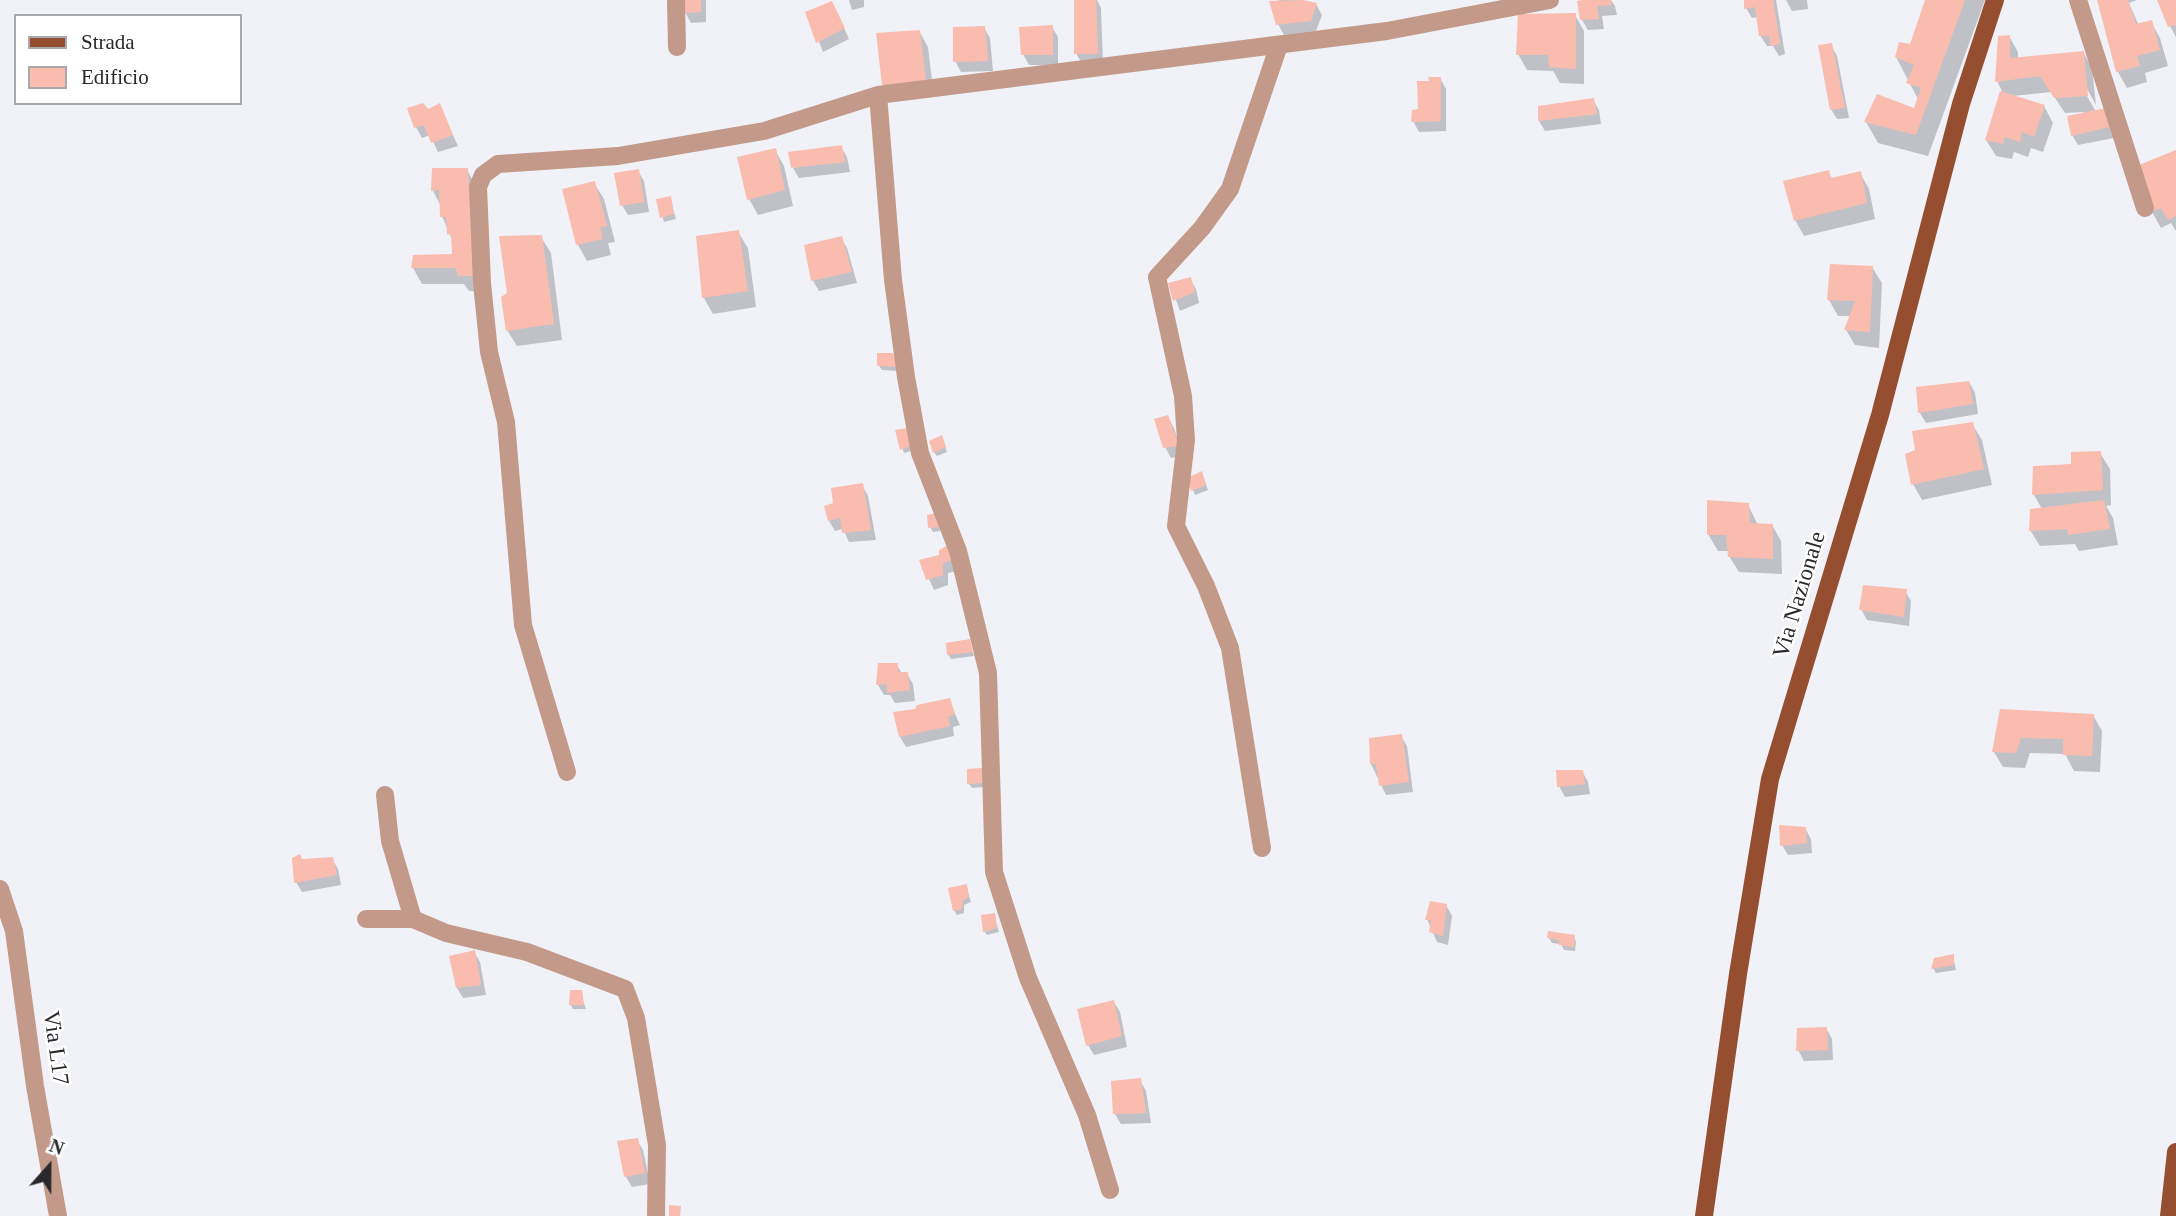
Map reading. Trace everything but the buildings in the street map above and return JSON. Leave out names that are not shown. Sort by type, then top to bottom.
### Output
[{"type":"main road","name":"Via Nazionale","points":[[1704,1216],[1738,974],[1770,779],[1880,415],[1961,104],[1995,0]]},
{"type":"main road","points":[[2171,1212],[2176,1152]]},
{"type":"street","points":[[676,0],[677,47]]},
{"type":"street","points":[[567,772],[523,625],[506,422],[488,352],[478,187],[483,175],[498,164],[618,156],[764,131],[878,95],[1387,31],[1550,0]]},
{"type":"street","points":[[2078,0],[2145,208]]},
{"type":"street","points":[[1262,848],[1230,648],[1206,586],[1175,526],[1186,440],[1183,396],[1157,277],[1202,228],[1230,189],[1279,44]]},
{"type":"street","points":[[878,95],[893,280],[915,428],[920,453],[958,551],[988,673],[994,872],[1028,978],[1087,1115],[1110,1190]]},
{"type":"street","points":[[386,795],[390,841],[413,919]]},
{"type":"street","name":"Via L17","points":[[0,889],[14,932],[35,1086],[58,1216]]},
{"type":"street","points":[[366,919],[413,919],[446,933],[527,952],[625,989],[636,1018],[657,1145],[656,1216]]}]
